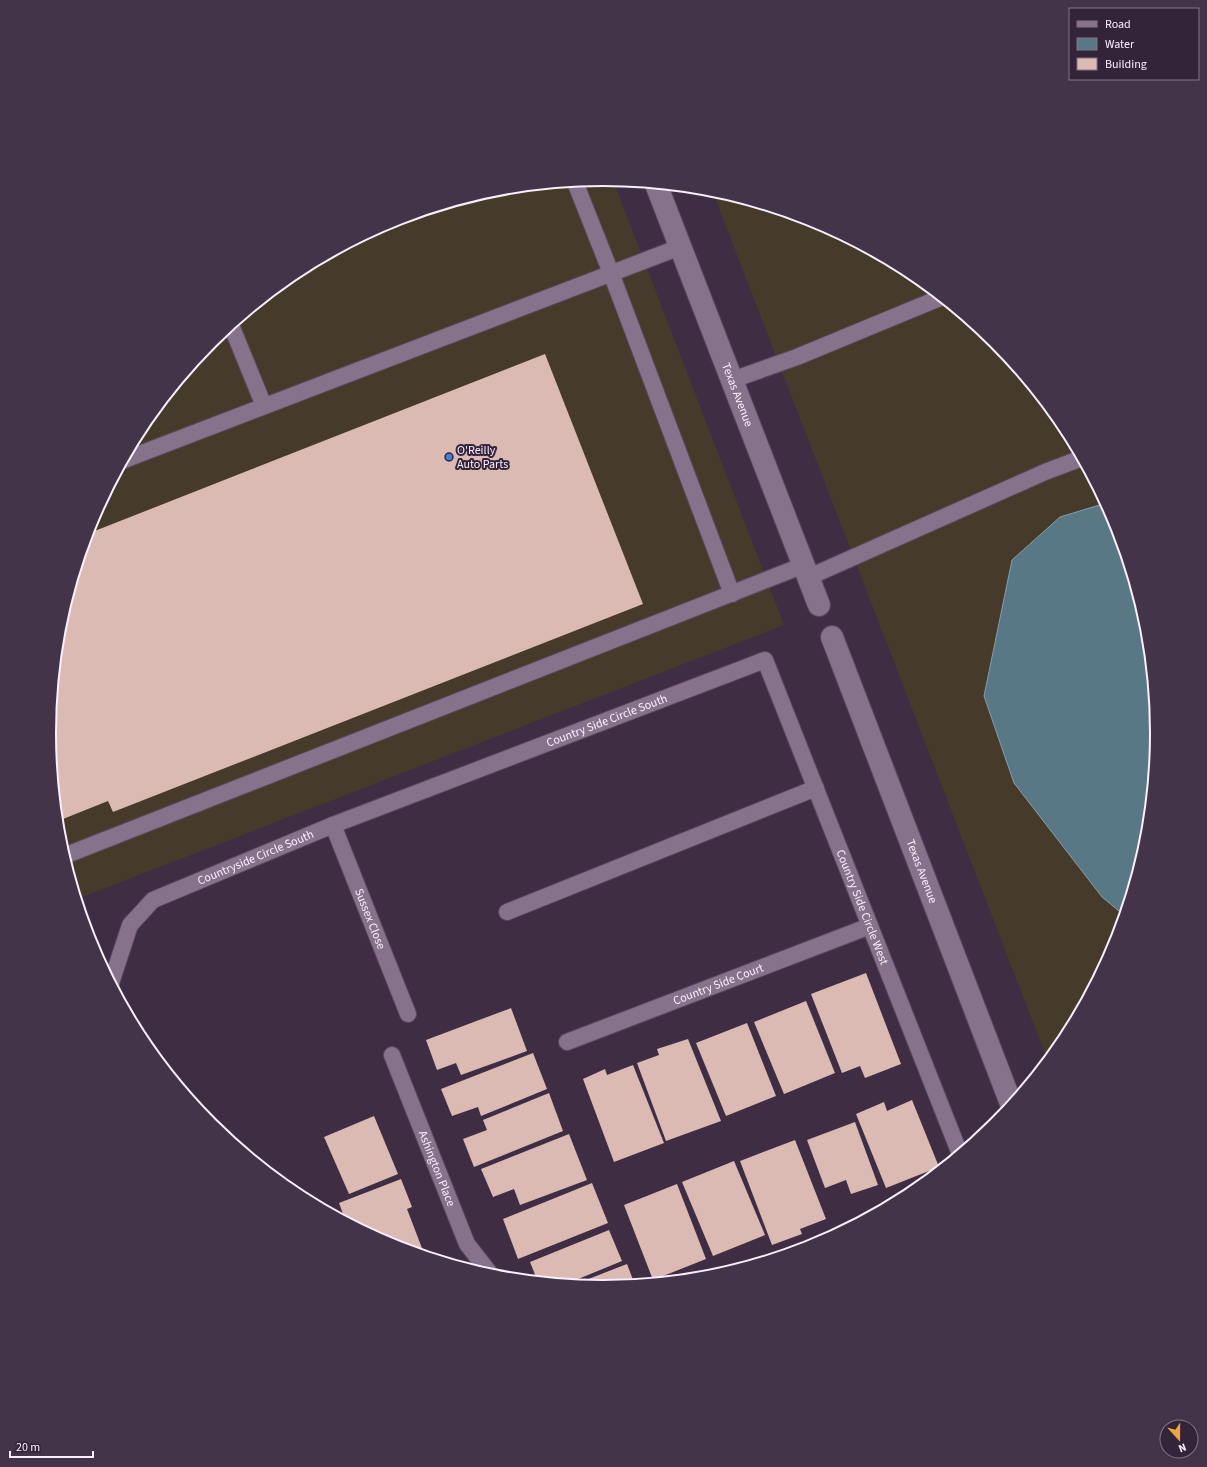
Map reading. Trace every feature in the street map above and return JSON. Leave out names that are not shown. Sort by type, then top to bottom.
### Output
[{"type":"street","name":"Texas Avenue","points":[[658,189],[819,605]]},
{"type":"street","name":"Texas Avenue","points":[[832,637],[1010,1100]]},
{"type":"lane","points":[[577,187],[732,594]]},
{"type":"lane","points":[[131,457],[680,247]]},
{"type":"lane","points":[[732,380],[797,357],[937,299]]},
{"type":"lane","points":[[233,331],[264,406]]},
{"type":"lane","points":[[70,854],[732,594],[806,571],[1078,460]]},
{"type":"lane","name":"Country Side Circle South","points":[[447,781],[766,660]]},
{"type":"lane","name":"Country Side Circle West","points":[[766,660],[958,1150]]},
{"type":"lane","name":"Countryside Circle South","points":[[113,977],[130,925],[153,900],[333,825],[447,781]]},
{"type":"lane","points":[[507,912],[816,788]]},
{"type":"lane","name":"Sussex Close","points":[[333,825],[408,1014]]},
{"type":"lane","name":"Country Side Court","points":[[566,1042],[870,926]]},
{"type":"lane","name":"Ashington Place","points":[[392,1055],[468,1244],[486,1267]]},
{"type":"shaded area","points":[[615,186],[784,625],[82,897],[67,840],[61,805],[57,769],[57,698],[61,662],[75,592],[85,558],[112,491],[148,429],[169,400],[216,346],[270,299],[299,278],[361,242],[394,228],[428,215],[497,197],[568,187]]},
{"type":"shaded area","points":[[715,198],[779,215],[846,242],[908,278],[937,299],[991,346],[1038,400],[1059,429],[1078,460],[1095,491],[1109,524],[1122,558],[1132,592],[1146,662],[1150,698],[1151,734],[1150,769],[1146,805],[1132,875],[1122,909],[1109,943],[1095,976],[1078,1007],[1046,1056]]},
{"type":"water","points":[[1101,505],[1122,558],[1132,592],[1146,662],[1150,698],[1150,769],[1140,840],[1132,875],[1121,912],[1102,897],[1014,783],[984,696],[1012,560],[1060,517]]},
{"type":"building","points":[[545,354],[643,604],[113,812],[108,801],[63,819],[57,769],[56,734],[57,698],[61,662],[75,592],[85,558],[95,531]]},
{"type":"building","points":[[866,973],[901,1064],[865,1078],[860,1066],[842,1073],[811,994]]},
{"type":"building","points":[[806,1001],[835,1073],[784,1094],[754,1022]]},
{"type":"building","points":[[511,1008],[527,1051],[461,1075],[456,1063],[437,1070],[426,1040]]},
{"type":"building","points":[[747,1023],[776,1096],[726,1116],[696,1043]]},
{"type":"building","points":[[688,1039],[721,1121],[666,1141],[637,1063],[659,1055],[657,1049]]},
{"type":"building","points":[[533,1053],[547,1089],[481,1116],[478,1107],[452,1116],[441,1089]]},
{"type":"building","points":[[633,1065],[664,1143],[614,1162],[583,1079],[605,1069],[607,1075]]},
{"type":"building","points":[[549,1093],[563,1131],[474,1167],[463,1139],[487,1130],[483,1120]]},
{"type":"building","points":[[912,1100],[939,1166],[886,1188],[856,1114],[884,1102],[887,1111]]},
{"type":"building","points":[[374,1116],[398,1174],[349,1194],[324,1137]]},
{"type":"building","points":[[855,1122],[878,1185],[851,1194],[846,1180],[825,1188],[807,1140]]},
{"type":"building","points":[[569,1134],[587,1180],[520,1205],[514,1189],[493,1197],[481,1169]]},
{"type":"building","points":[[795,1140],[826,1219],[800,1229],[802,1234],[772,1245],[740,1161]]},
{"type":"building","points":[[734,1161],[765,1235],[713,1256],[682,1182]]},
{"type":"building","points":[[401,1179],[412,1207],[407,1209],[423,1250],[361,1225],[344,1215],[339,1203]]},
{"type":"building","points":[[592,1183],[608,1223],[518,1259],[503,1219]]},
{"type":"building","points":[[677,1184],[706,1259],[658,1278],[652,1279],[624,1205]]},
{"type":"building","points":[[609,1230],[622,1261],[575,1280],[536,1276],[530,1262]]},
{"type":"building","points":[[627,1264],[633,1280],[604,1281],[585,1280]]},
{"type":"place","name":"O'Reilly Auto Parts","points":[[449,457]]}]
